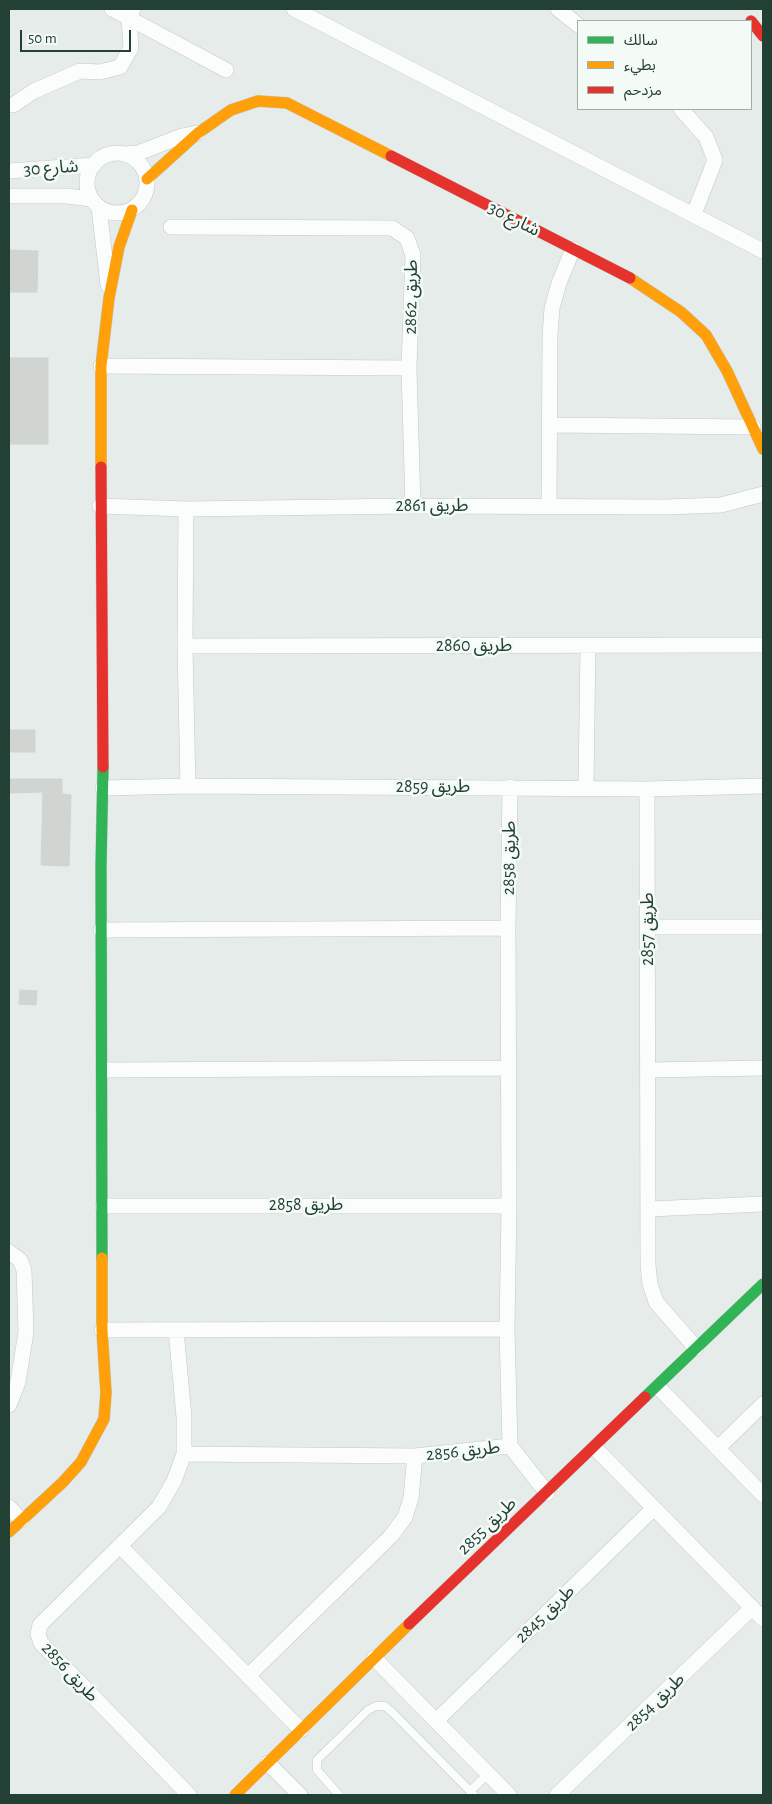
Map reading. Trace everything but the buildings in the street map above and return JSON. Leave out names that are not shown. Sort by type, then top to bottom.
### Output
[{"type":"main road","points":[[752,23],[763,36]]},
{"type":"main road","name":"شارع 30","points":[[147,179],[198,133],[240,106],[258,101],[286,103],[624,274],[694,322],[706,335],[727,371],[763,449]]},
{"type":"main road","points":[[9,1532],[82,1462],[104,1419],[106,1393],[102,1330],[103,788],[100,506],[101,366],[109,298],[119,247],[132,210]]},
{"type":"main road","name":"طريق 2855","points":[[235,1795],[374,1658],[658,1388],[696,1348],[763,1284]]},
{"type":"street","points":[[112,9],[131,13],[226,70]]},
{"type":"street","points":[[294,9],[763,251]]},
{"type":"street","points":[[558,9],[577,24]]},
{"type":"street","points":[[13,105],[34,91],[80,71],[100,72],[120,67],[131,48],[131,13]]},
{"type":"street","points":[[682,110],[706,137],[714,160],[694,214]]},
{"type":"street","name":"شارع 30","points":[[95,203],[88,187],[88,176],[94,165],[102,157],[114,154],[138,153],[182,136],[198,133]]},
{"type":"street","points":[[125,154],[136,160],[144,168],[147,179],[147,191],[141,202],[132,210]]},
{"type":"street","name":"شارع 30","points":[[9,171],[94,165]]},
{"type":"street","name":"شارع 30","points":[[9,196],[67,196],[95,203],[110,212],[121,213],[132,210]]},
{"type":"street","points":[[95,203],[109,298]]},
{"type":"street","name":"طريق 2862","points":[[171,227],[392,228],[406,238],[412,255],[409,368],[413,506]]},
{"type":"street","points":[[549,507],[550,335],[552,308],[559,283],[573,249]]},
{"type":"street","points":[[101,366],[409,368]]},
{"type":"street","points":[[550,424],[753,427]]},
{"type":"street","name":"طريق 2861","points":[[100,506],[186,509],[721,505],[763,494]]},
{"type":"street","points":[[186,509],[185,646],[188,786]]},
{"type":"street","name":"طريق 2860","points":[[185,646],[763,645]]},
{"type":"street","points":[[586,788],[588,646]]},
{"type":"street","name":"طريق 2859","points":[[103,788],[188,786],[510,788],[763,786]]},
{"type":"street","name":"طريق 2858","points":[[510,788],[507,1329],[510,1446]]},
{"type":"street","name":"طريق 2857","points":[[647,788],[650,1284],[656,1302],[696,1348]]},
{"type":"street","points":[[648,927],[763,927]]},
{"type":"street","points":[[102,930],[508,928]]},
{"type":"street","points":[[103,1070],[509,1068]]},
{"type":"street","points":[[649,1070],[763,1068]]},
{"type":"street","points":[[649,1209],[763,1204]]},
{"type":"street","name":"طريق 2858","points":[[102,1206],[509,1206]]},
{"type":"street","points":[[9,1252],[20,1260],[24,1270],[26,1332],[9,1405]]},
{"type":"street","points":[[102,1330],[507,1329]]},
{"type":"street","name":"طريق 2856","points":[[176,1330],[184,1417],[184,1454],[174,1481],[159,1507],[40,1624],[38,1634],[41,1643],[189,1795]]},
{"type":"street","points":[[658,1388],[763,1495]]},
{"type":"street","points":[[718,1448],[763,1404]]},
{"type":"street","points":[[510,1446],[547,1493]]},
{"type":"street","name":"طريق 2856","points":[[184,1454],[415,1456],[510,1446]]},
{"type":"street","points":[[595,1448],[763,1619]]},
{"type":"street","name":"طريق 2856","points":[[248,1676],[391,1536],[405,1517],[411,1498],[415,1456]]},
{"type":"street","points":[[9,1507],[21,1520]]},
{"type":"street","name":"طريق 2845","points":[[436,1721],[654,1508]]},
{"type":"street","points":[[120,1546],[301,1730]]},
{"type":"street","name":"طريق 2854","points":[[558,1795],[752,1608]]},
{"type":"street","points":[[374,1658],[509,1795]]},
{"type":"street","points":[[268,1763],[300,1795]]},
{"type":"lane","points":[[339,1795],[317,1770],[318,1760],[368,1710],[376,1706],[385,1706],[392,1712],[472,1793],[488,1774]]},
{"type":"traffic: fast","points":[[102,1258],[101,866],[103,767]]},
{"type":"traffic: fast","points":[[645,1397],[763,1284]]},
{"type":"traffic: slow","points":[[147,179],[198,133],[231,110],[258,101],[287,103],[391,156]]},
{"type":"traffic: slow","points":[[101,467],[101,366],[109,298],[119,247],[132,210]]},
{"type":"traffic: slow","points":[[630,278],[681,312],[706,335],[727,371],[763,449]]},
{"type":"traffic: slow","points":[[9,1532],[63,1482],[81,1462],[104,1419],[106,1393],[102,1330],[102,1258]]},
{"type":"traffic: slow","points":[[235,1795],[409,1624]]},
{"type":"traffic: jam","points":[[752,22],[763,36]]},
{"type":"traffic: jam","points":[[391,156],[630,278]]},
{"type":"traffic: jam","points":[[101,467],[103,767]]},
{"type":"traffic: jam","points":[[409,1624],[645,1397]]}]
